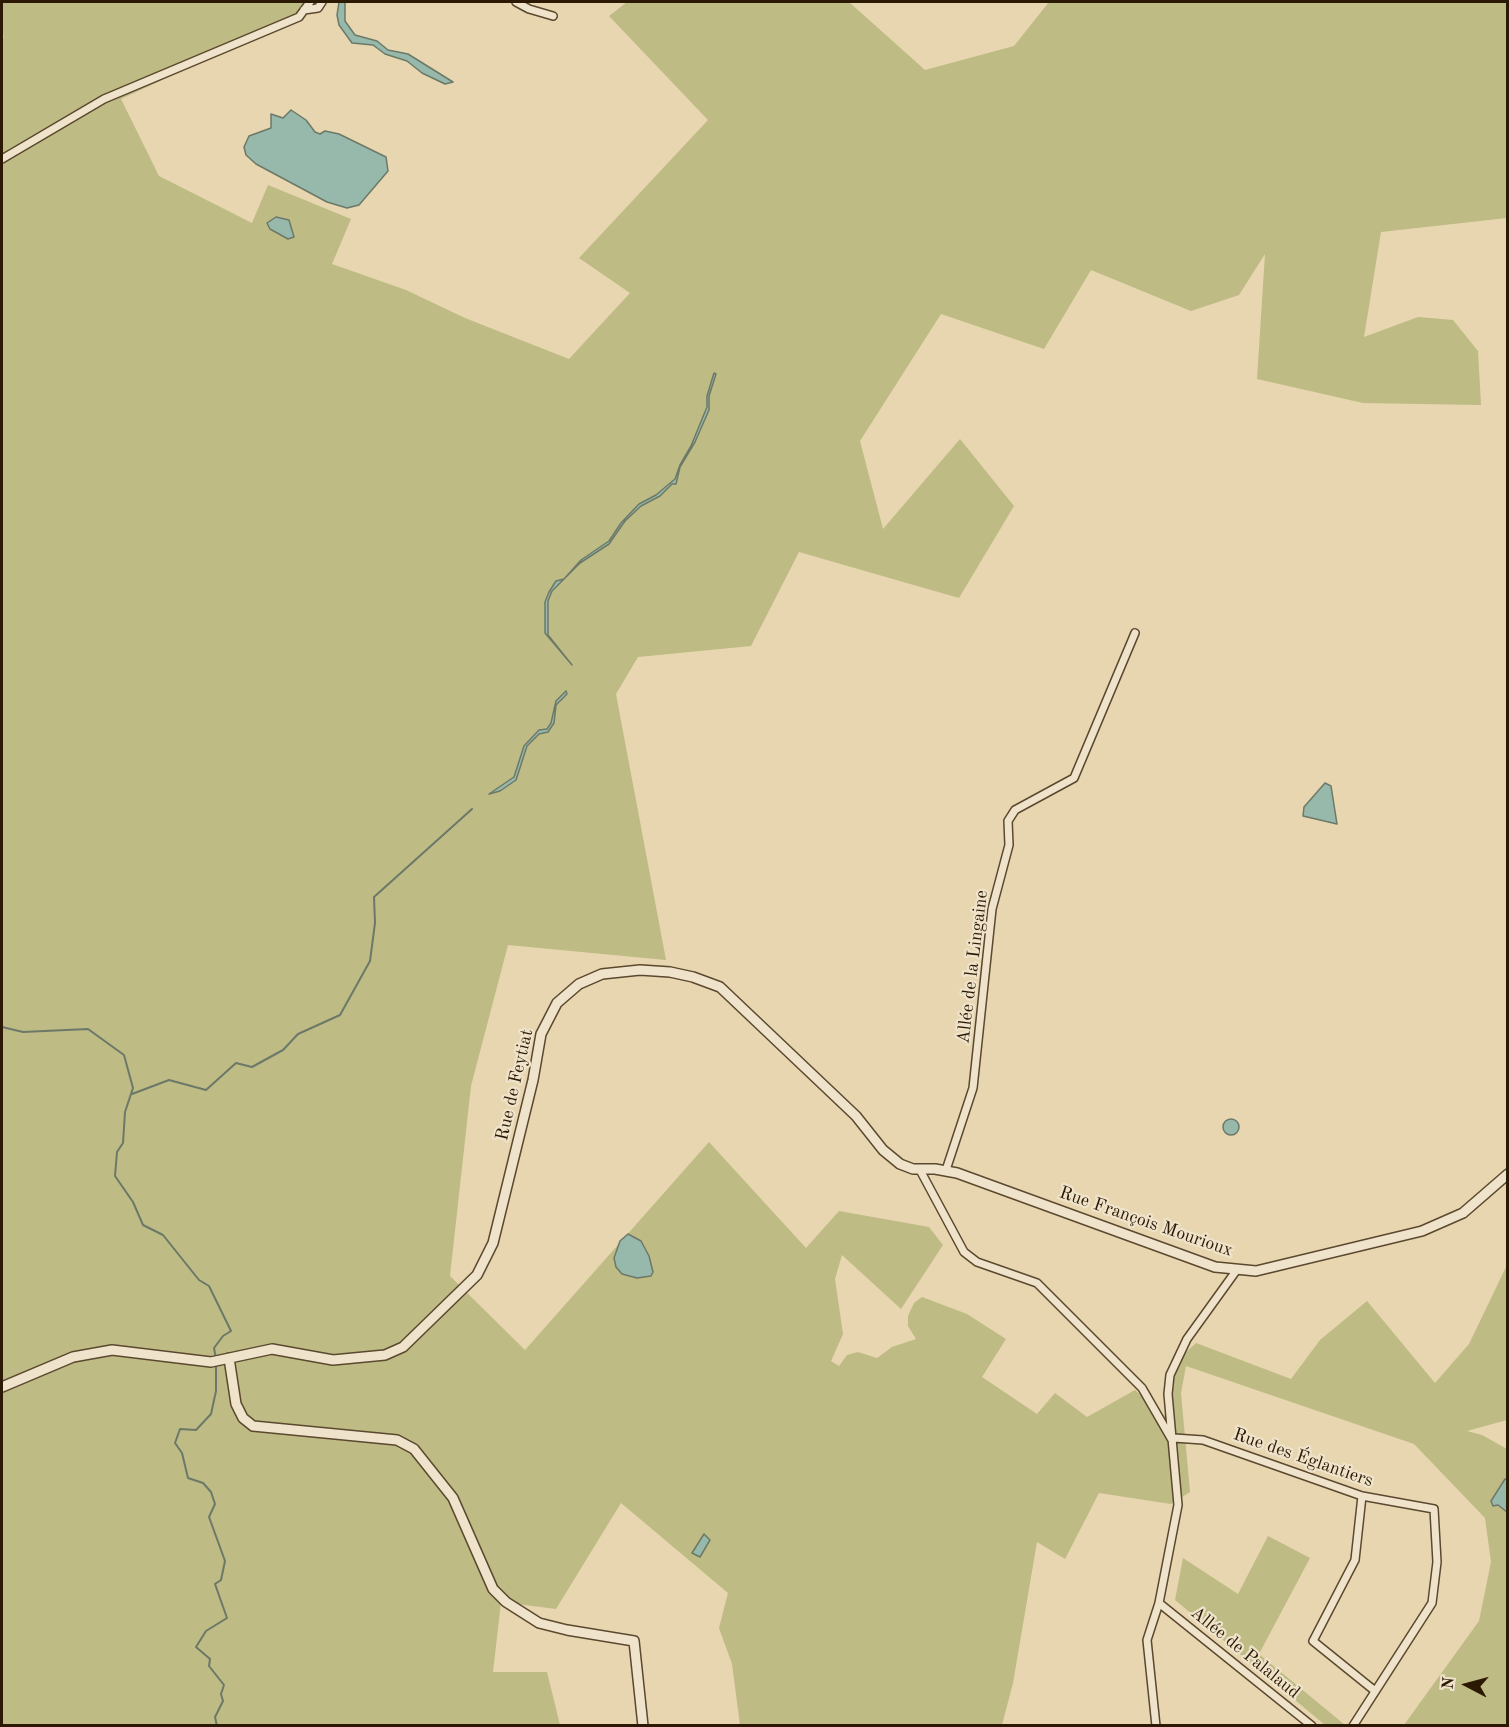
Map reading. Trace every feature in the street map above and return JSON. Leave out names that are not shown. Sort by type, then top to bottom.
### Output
[{"type":"street","points":[[2,159],[104,99],[299,17],[310,2]]},
{"type":"street","points":[[304,10],[318,8],[322,2]]},
{"type":"street","points":[[516,2],[529,9],[553,16]]},
{"type":"street","name":"Allée de la Lingaine","points":[[946,1170],[972,1088],[992,909],[1010,844],[1008,821],[1015,810],[1074,778],[1136,633]]},
{"type":"street","name":"Rue de Feytiat","points":[[2,1387],[73,1357],[112,1350],[211,1362],[272,1348],[333,1360],[385,1355],[403,1347],[477,1275],[493,1243],[533,1080],[541,1034],[558,1003],[579,984],[602,974],[639,970],[670,972],[693,977],[720,987],[856,1116],[876,1141]]},
{"type":"street","name":"Rue François Mourioux","points":[[876,1141],[894,1161],[920,1170],[946,1170],[1215,1267],[1236,1271],[1256,1271],[1422,1231],[1463,1213],[1508,1174]]},
{"type":"street","points":[[920,1170],[964,1252],[977,1262],[1037,1283],[1142,1388],[1174,1441]]},
{"type":"street","points":[[1156,1725],[1147,1640],[1159,1603],[1178,1504],[1168,1394],[1170,1375],[1187,1340],[1236,1271]]},
{"type":"street","points":[[226,1359],[236,1404],[243,1418],[253,1426],[397,1440],[414,1449],[453,1498],[493,1590],[506,1602],[539,1623],[634,1641],[643,1725]]},
{"type":"street","name":"Rue des Églantiers","points":[[1174,1441],[1203,1440],[1362,1496],[1434,1509],[1437,1562],[1432,1603],[1353,1725]]},
{"type":"street","points":[[1362,1496],[1355,1560],[1313,1641],[1375,1691]]},
{"type":"street","name":"Allée de Palalaud","points":[[1159,1603],[1312,1725]]},
{"type":"shaded area","points":[[2,2],[310,2],[299,17],[121,99],[159,176],[252,223],[268,185],[351,219],[332,264],[406,290],[465,318],[569,359],[630,293],[579,258],[708,120],[609,16],[627,2],[849,2],[925,70],[1014,46],[1049,2],[1507,2],[1507,218],[1381,232],[1364,337],[1418,317],[1453,320],[1478,351],[1481,405],[1363,403],[1257,379],[1265,254],[1239,295],[1191,311],[1091,270],[1044,349],[941,314],[860,441],[883,529],[960,439],[1014,506],[959,598],[799,552],[751,646],[638,657],[616,694],[666,960],[508,945],[471,1086],[450,1276],[525,1350],[709,1142],[806,1248],[839,1211],[929,1227],[943,1245],[901,1309],[842,1255],[835,1279],[843,1334],[831,1361],[839,1366],[847,1355],[858,1352],[877,1358],[892,1347],[916,1339],[908,1326],[908,1316],[914,1303],[922,1297],[967,1314],[1006,1339],[982,1377],[1037,1414],[1055,1393],[1087,1417],[1135,1390],[1164,1417],[1175,1375],[1184,1354],[1196,1343],[1291,1379],[1320,1340],[1367,1301],[1435,1383],[1469,1344],[1506,1267],[1507,1420],[1467,1431],[1482,1435],[1507,1449],[1507,1725],[1404,1725],[1479,1621],[1491,1562],[1485,1518],[1414,1444],[1186,1366],[1181,1393],[1190,1492],[1171,1504],[1099,1493],[1065,1559],[1037,1542],[1013,1683],[1002,1725],[740,1725],[732,1664],[719,1628],[728,1593],[621,1503],[556,1609],[501,1602],[493,1672],[547,1672],[560,1725],[2,1725],[2,41],[4,36],[2,34]]},
{"type":"shaded area","points":[[339,2],[345,2],[345,21],[355,35],[377,41],[388,50],[408,54],[453,82],[445,84],[422,73],[407,61],[385,54],[373,45],[352,43],[339,25],[337,15]]},
{"type":"shaded area","points":[[291,110],[306,120],[315,132],[320,134],[325,131],[339,134],[386,157],[388,171],[359,205],[347,208],[327,202],[256,164],[246,155],[244,147],[249,136],[271,128],[271,114],[283,118]]},
{"type":"shaded area","points":[[276,217],[289,220],[294,237],[288,239],[270,229],[267,223]]},
{"type":"shaded area","points":[[714,373],[716,374],[709,396],[709,410],[695,442],[680,467],[676,484],[672,484],[660,496],[641,506],[625,521],[609,544],[580,563],[564,579],[581,560],[609,541],[621,523],[639,504],[656,495],[675,479],[680,465],[691,446],[707,407],[707,396]]},
{"type":"shaded area","points":[[564,579],[552,591],[548,601],[548,635],[572,665],[545,633],[545,602],[556,581]]},
{"type":"shaded area","points":[[566,691],[567,694],[556,705],[554,723],[548,732],[539,734],[527,746],[516,780],[500,791],[489,794],[514,777],[524,746],[539,730],[547,729],[551,723],[556,701]]},
{"type":"shaded area","points":[[1325,783],[1331,786],[1337,824],[1303,816],[1304,807]]},
{"type":"shaded area","points":[[1231,1119],[1239,1127],[1231,1135],[1223,1127]]},
{"type":"shaded area","points":[[628,1234],[641,1241],[649,1256],[653,1272],[651,1276],[637,1278],[622,1274],[616,1267],[614,1258],[620,1241]]},
{"type":"shaded area","points":[[1507,1479],[1507,1512],[1498,1505],[1493,1506],[1491,1501]]},
{"type":"shaded area","points":[[704,1534],[710,1540],[700,1557],[692,1553]]},
{"type":"shaded area","points":[[1268,1536],[1310,1558],[1259,1654],[1345,1725],[1325,1725],[1175,1600],[1183,1558],[1238,1594]]},
{"type":"waterway","points":[[132,1094],[169,1080],[206,1090],[236,1063],[252,1067],[283,1050],[298,1034],[340,1015],[370,961],[375,923],[374,897],[472,809]]},
{"type":"waterway","points":[[2,1027],[23,1032],[88,1029],[124,1055],[133,1088],[125,1112],[123,1143],[117,1152],[115,1176],[133,1202],[143,1225],[163,1235],[199,1280],[209,1286],[231,1331],[223,1336],[214,1348],[216,1359]]},
{"type":"waterway","points":[[216,1365],[216,1391],[211,1414],[196,1430],[180,1429],[175,1443],[182,1453],[188,1478],[203,1483],[211,1492],[215,1504],[209,1517],[225,1561],[221,1580],[215,1584],[227,1618],[206,1631],[196,1647],[210,1659],[209,1666],[224,1685],[221,1694],[223,1701],[215,1717],[217,1726]]}]
